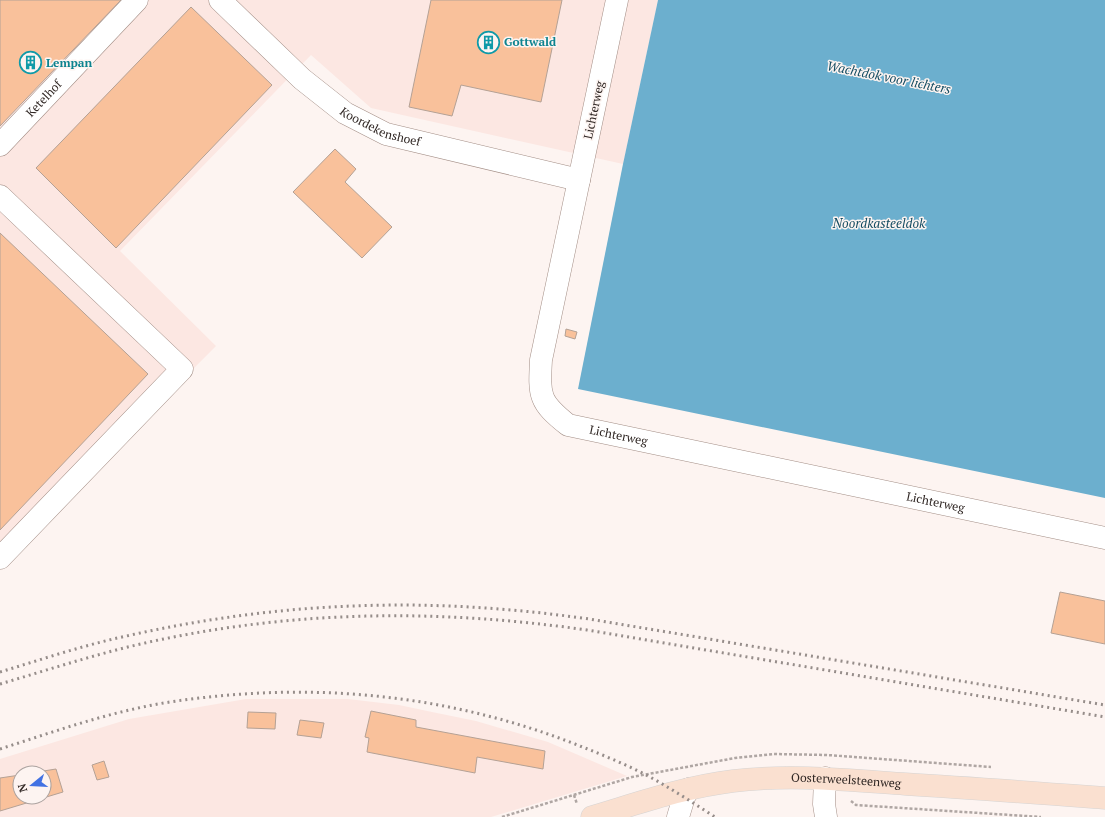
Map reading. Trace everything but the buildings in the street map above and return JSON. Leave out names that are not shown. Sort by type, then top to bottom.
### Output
[{"type":"main road","name":"Oosterweelsteenweg","points":[[606,815],[689,789],[738,781],[785,777],[825,778],[1105,798]]},
{"type":"street","name":"Ketelhof","points":[[0,145],[137,0]]},
{"type":"street","name":"Koordekenshoef","points":[[220,0],[302,79],[345,113],[386,134],[580,180]]},
{"type":"street","name":"Lichterweg","points":[[617,0],[541,360],[539,389],[548,410],[568,425],[1105,538]]},
{"type":"street","points":[[0,196],[182,369],[0,558]]},
{"type":"street","points":[[825,778],[824,804],[826,817]]},
{"type":"street","points":[[678,817],[684,797],[689,789]]},
{"type":"path","points":[[827,755],[994,768]]},
{"type":"path","points":[[502,817],[622,780]]},
{"type":"shaded area","points":[[0,0],[658,0],[623,164],[371,108],[311,55],[120,251],[216,346],[0,563]]},
{"type":"shaded area","points":[[246,699],[348,699],[399,705],[476,721],[548,742],[627,776],[491,817],[0,817],[0,759],[129,719]]},
{"type":"water","name":"Noordkasteeldok","points":[[658,0],[1105,0],[1105,498],[578,389],[623,164]]},
{"type":"railway","points":[[0,672],[91,645],[181,625],[297,609],[413,605],[471,607],[589,619],[1105,705]]},
{"type":"railway","points":[[0,684],[115,650],[208,631],[262,623],[316,618],[424,616],[478,618],[587,630],[1105,717]]},
{"type":"railway","points":[[0,749],[105,716],[170,702],[222,696],[274,693],[325,693],[376,696],[426,703],[476,713],[526,727],[575,744],[642,773],[715,817]]},
{"type":"place","name":"Gottwald","points":[[488,42]]},
{"type":"place","name":"Lempan","points":[[30,63]]},
{"type":"water label","name":"Wachtdok voor lichters","points":[[889,77]]}]
